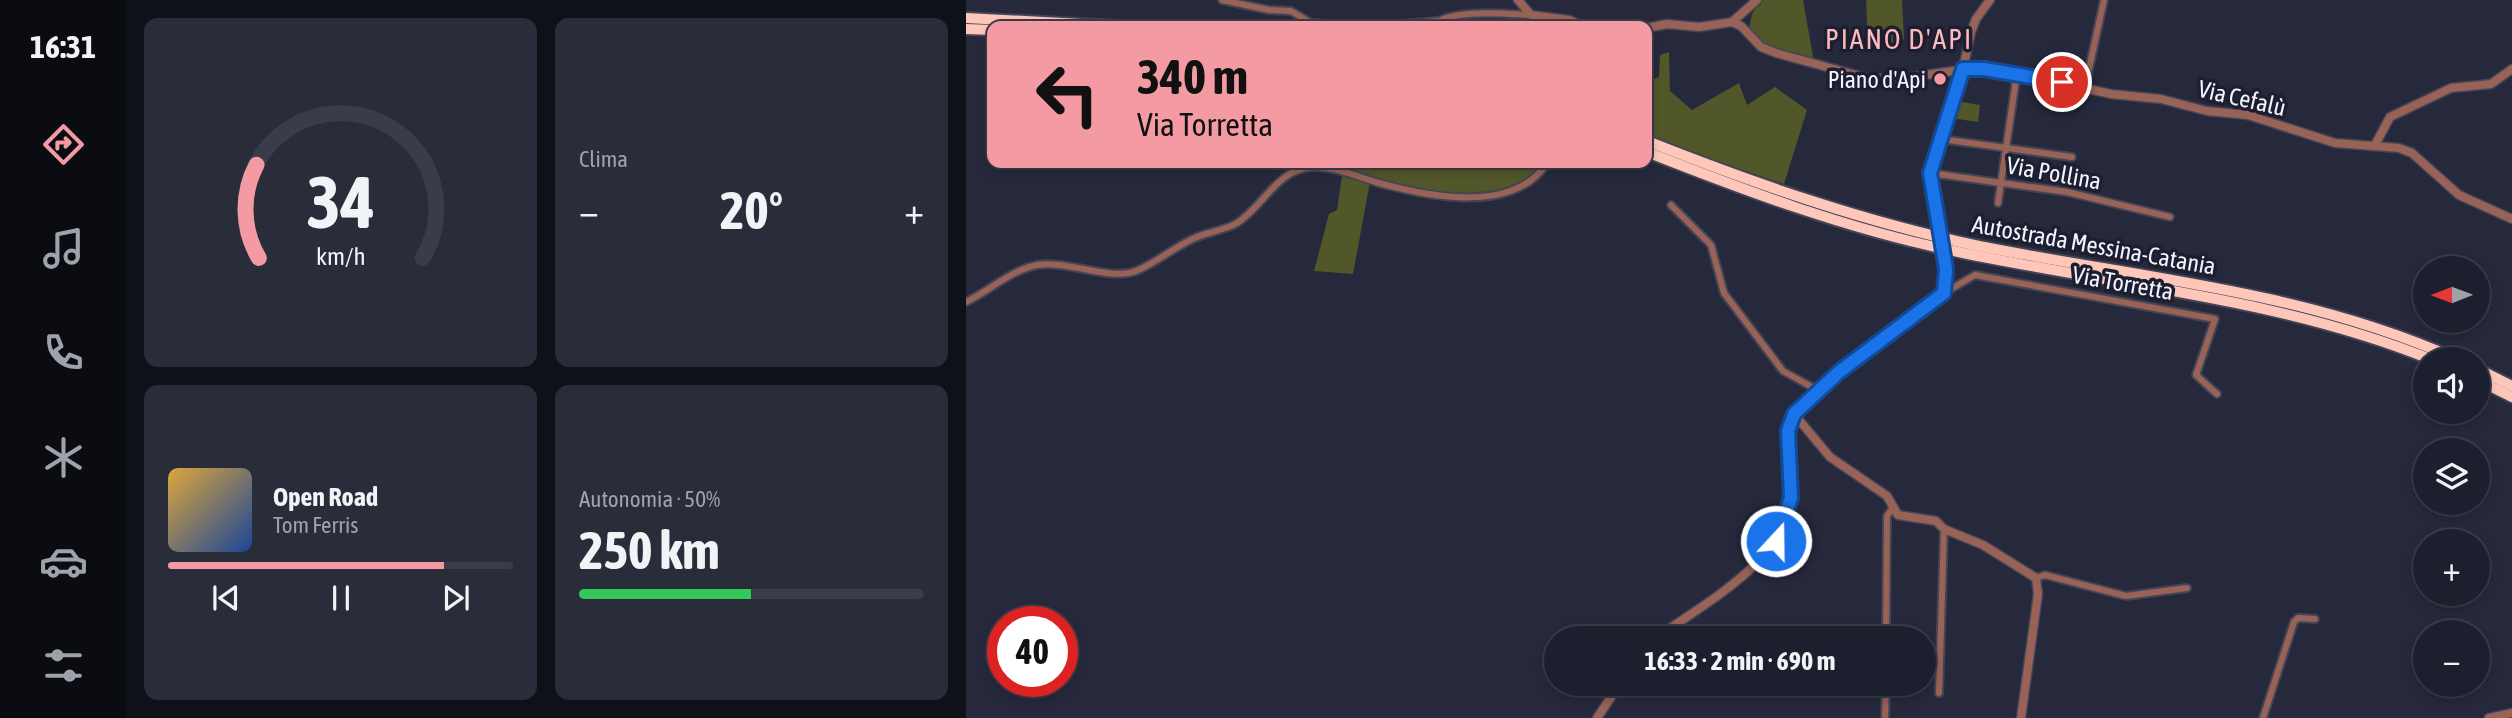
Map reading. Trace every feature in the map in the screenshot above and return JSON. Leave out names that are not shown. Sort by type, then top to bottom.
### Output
[{"type":"highway","points":[[966,18],[1023,21]]},
{"type":"highway","points":[[966,29],[987,30]]},
{"type":"highway","name":"Autostrada Messina-Catania","points":[[1652,143],[1788,195],[1889,225],[1983,246],[2280,300],[2374,327],[2425,347]]},
{"type":"highway","name":"Autostrada Messina-Catania","points":[[1652,154],[1784,204],[1888,235],[1980,257],[2278,310],[2371,337],[2413,353]]},
{"type":"highway","points":[[2490,375],[2512,386]]},
{"type":"highway","points":[[2490,386],[2512,397]]},
{"type":"street","points":[[1222,0],[1269,10],[1291,11],[1308,21]]},
{"type":"street","points":[[1518,0],[1531,15]]},
{"type":"street","points":[[1944,293],[1946,269],[1930,173],[1976,19],[1990,0]]},
{"type":"street","points":[[2085,87],[2104,0]]},
{"type":"street","points":[[1652,26],[1667,24],[1699,27],[1732,22],[1756,1]]},
{"type":"street","points":[[1743,28],[1756,1]]},
{"type":"street","points":[[1743,28],[1746,12]]},
{"type":"street","points":[[1445,21],[1483,13],[1531,15],[1571,21]]},
{"type":"street","name":"Via Cefalù","points":[[1732,22],[1743,28],[1761,47],[1867,78],[1898,79],[1963,69],[1984,69],[2111,94],[2161,99],[2207,111],[2260,118],[2335,143],[2375,145],[2412,153],[2459,195],[2512,219]]},
{"type":"street","points":[[2375,145],[2390,117],[2451,88],[2491,84],[2512,69]]},
{"type":"street","points":[[1998,203],[2017,74]]},
{"type":"street","points":[[1941,139],[2072,157]]},
{"type":"street","points":[[966,302],[1014,274],[1037,265],[1077,266],[1122,274],[1134,272],[1194,238],[1237,223],[1273,186],[1301,168]]},
{"type":"street","points":[[1325,168],[1398,188],[1483,196],[1524,186],[1543,168]]},
{"type":"street","name":"Via Pollina","points":[[1930,173],[2067,192],[2170,217]]},
{"type":"street","points":[[1671,205],[1712,245],[1724,293],[1783,371],[1819,391]]},
{"type":"street","name":"Via Torretta","points":[[1794,414],[1885,335],[1944,293],[1975,275],[2215,319],[2196,375],[2217,394]]},
{"type":"street","points":[[1794,414],[1830,457],[1887,496],[1892,509],[1898,515],[1936,521],[1944,529],[1983,545],[2036,579],[2038,594],[2021,718]]},
{"type":"street","points":[[1672,626],[1770,552],[1791,498],[1788,431],[1794,414]]},
{"type":"street","points":[[1886,626],[1887,516],[1892,509]]},
{"type":"street","points":[[1940,693],[1944,529]]},
{"type":"street","points":[[2036,579],[2046,575],[2126,596],[2187,588]]},
{"type":"street","points":[[2263,718],[2294,622],[2298,618],[2315,618]]},
{"type":"street","points":[[1597,718],[1612,696]]},
{"type":"street","points":[[1885,718],[1886,696]]},
{"type":"street","points":[[2489,718],[2512,713]]},
{"type":"green space","points":[[1761,0],[1803,0],[1814,62],[1770,47],[1749,29],[1752,14]]},
{"type":"green space","points":[[1866,0],[1902,0],[1904,39],[1895,45],[1868,45]]},
{"type":"green space","points":[[1669,52],[1670,91],[1692,110],[1739,83],[1747,105],[1775,87],[1807,110],[1784,184],[1652,139],[1652,80],[1659,77],[1660,55]]},
{"type":"green space","points":[[1957,101],[1980,105],[1978,122],[1951,118]]},
{"type":"green space","points":[[1351,168],[1537,168],[1526,179],[1503,189],[1476,193],[1415,188]]},
{"type":"green space","points":[[1342,176],[1370,182],[1353,274],[1314,271],[1329,214],[1337,210]]},
{"type":"place","name":"Piano d'Api","points":[[1940,79]]},
{"type":"district","name":"PIANO D'API","points":[[1899,39]]},
{"type":"route","points":[[1776,541],[1791,498],[1788,431],[1794,414],[1839,372],[1944,293],[1946,269],[1930,169],[1963,69],[1984,69],[2062,82]]}]
